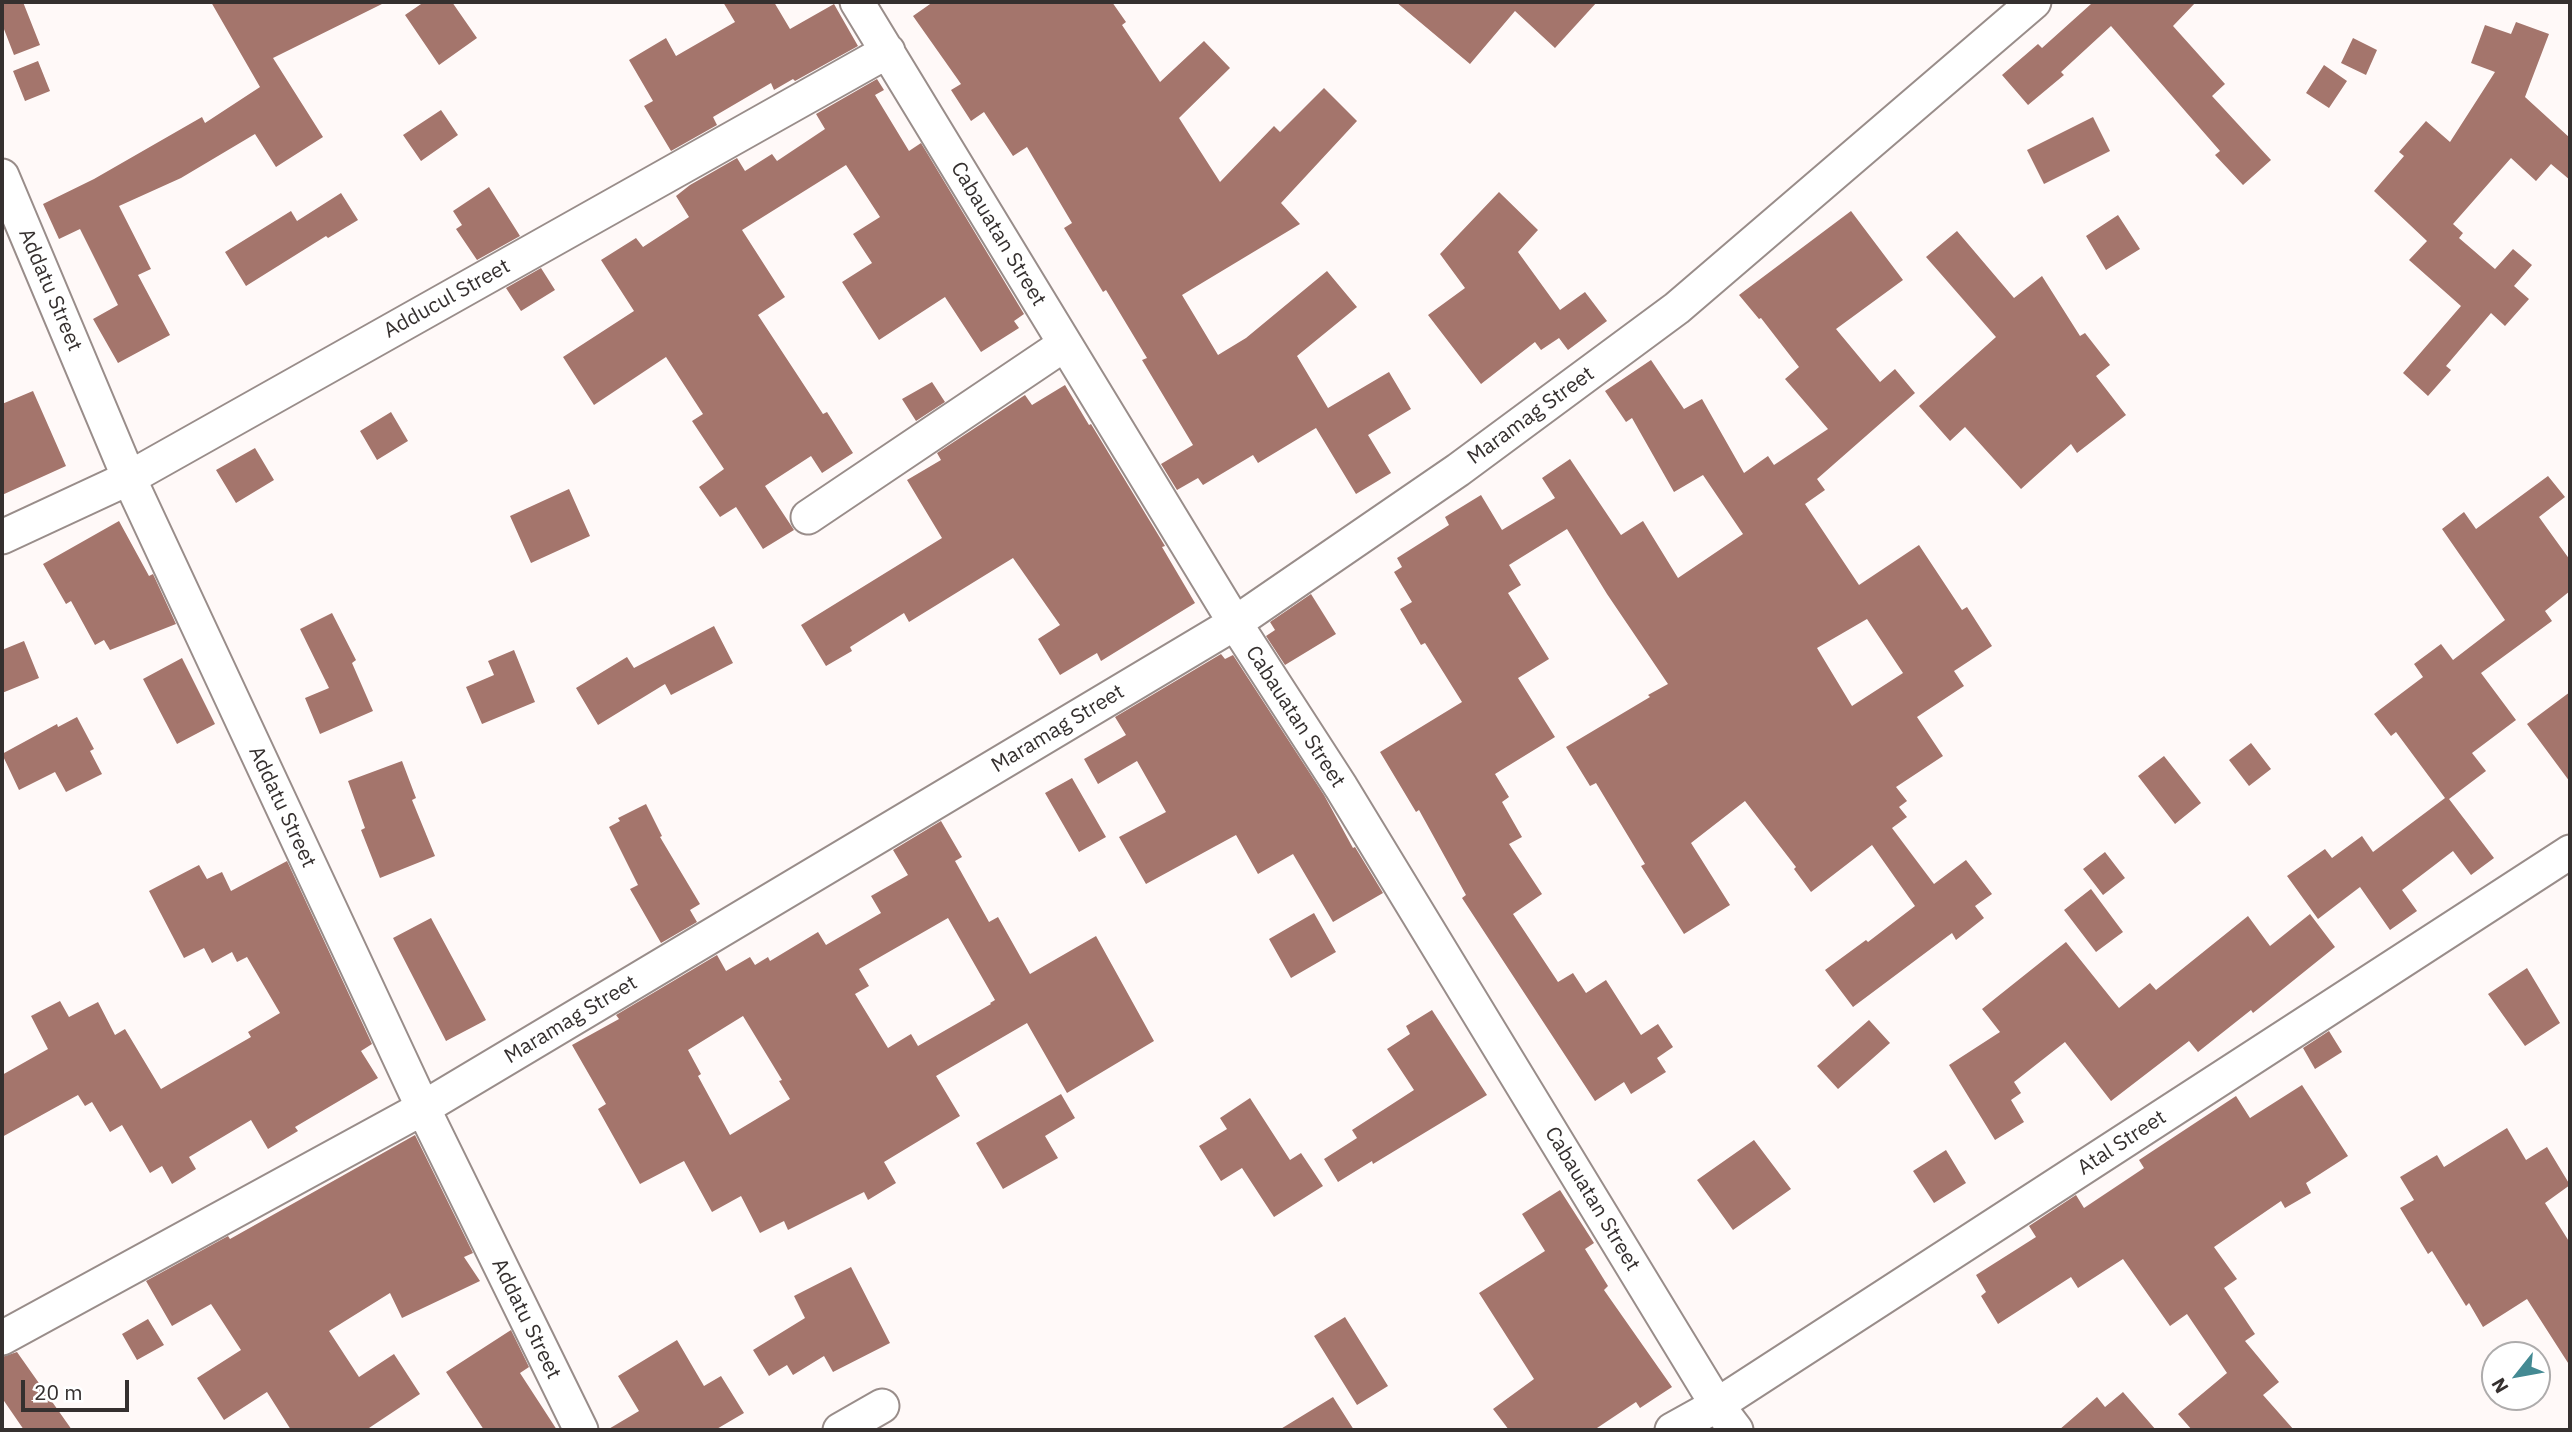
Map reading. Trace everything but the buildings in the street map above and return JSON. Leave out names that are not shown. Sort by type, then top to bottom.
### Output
[{"type":"street","name":"Cabauatan Street","points":[[857,2],[1235,624],[1341,787],[1726,1417]]},
{"type":"street","name":"Maramag Street","points":[[2,1338],[423,1108],[1235,624],[1458,470],[1677,308],[2034,2]]},
{"type":"street","name":"Adducul Street","points":[[2,537],[129,478],[888,51]]},
{"type":"street","name":"Addatu Street","points":[[2,176],[129,478],[423,1108],[581,1430]]},
{"type":"street","points":[[808,517],[1065,344]]},
{"type":"street","name":"Atal Street","points":[[1672,1430],[1726,1417],[2570,852]]},
{"type":"street","points":[[840,1430],[883,1406]]}]
